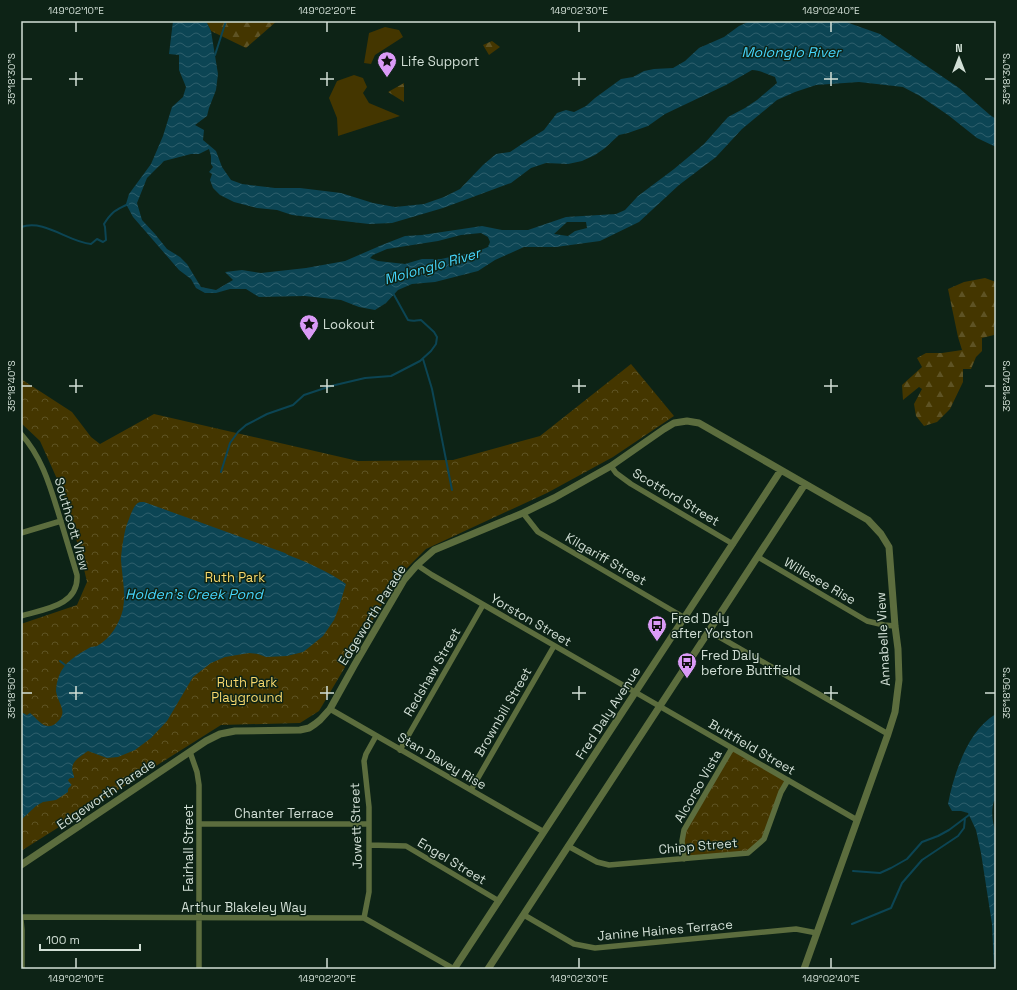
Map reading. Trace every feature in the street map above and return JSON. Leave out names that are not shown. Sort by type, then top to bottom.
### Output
[{"type":"street","name":"Edgeworth Parade","points":[[21,865],[206,741],[220,734],[246,730],[290,731],[309,728],[320,720],[330,709],[404,580],[417,565],[434,550],[523,513],[554,498],[611,466],[674,423],[687,421],[700,423],[781,470]]},
{"type":"street","name":"Southcott View","points":[[21,434],[36,453],[43,467],[77,574],[76,588],[66,601],[58,605],[21,616]]},
{"type":"street","name":"Scotford Street","points":[[611,466],[616,473],[631,484],[733,544]]},
{"type":"street","name":"Annabelle View","points":[[781,470],[868,520],[881,534],[888,547],[898,649],[899,680],[895,712],[804,969]]},
{"type":"street","name":"Fred Daly Avenue","points":[[454,969],[781,470]]},
{"type":"street","points":[[488,969],[805,484]]},
{"type":"street","name":"Kilgariff Street","points":[[523,513],[538,532],[685,618]]},
{"type":"street","points":[[21,533],[61,521]]},
{"type":"street","name":"Willesee Rise","points":[[758,557],[867,621],[895,626]]},
{"type":"street","name":"Yorston Street","points":[[417,565],[427,573],[636,692]]},
{"type":"street","name":"Redshaw Street","points":[[400,750],[483,605]]},
{"type":"street","points":[[709,632],[888,734]]},
{"type":"street","name":"Brownbill Street","points":[[471,790],[554,646]]},
{"type":"street","name":"Buttfield Street","points":[[636,692],[858,820]]},
{"type":"street","name":"Stan Davey Rise","points":[[330,709],[544,832]]},
{"type":"street","name":"Jowett Street","points":[[364,918],[369,892],[369,807],[364,761],[366,754],[376,736]]},
{"type":"street","name":"Alcorso Vista","points":[[684,859],[682,841],[684,830],[732,748]]},
{"type":"street","name":"Fairhall Street","points":[[190,752],[199,779],[199,969]]},
{"type":"street","name":"Chipp Street","points":[[568,846],[597,862],[609,865],[748,854],[764,839],[781,792],[788,780]]},
{"type":"street","name":"Chanter Terrace","points":[[199,824],[369,824]]},
{"type":"street","name":"Engel Street","points":[[369,845],[406,846],[499,901]]},
{"type":"street","name":"Janine Haines Terrace","points":[[524,915],[574,944],[594,948],[796,929],[817,933]]},
{"type":"street","points":[[21,918],[22,969]]},
{"type":"street","name":"Arthur Blakeley Way","points":[[21,918],[364,918],[454,969]]},
{"type":"green space","points":[[206,21],[277,21],[246,48],[211,31]]},
{"type":"green space","points":[[385,27],[399,30],[403,37],[375,55],[371,64],[364,63],[369,33]]},
{"type":"green space","points":[[492,41],[500,47],[489,55],[483,45]]},
{"type":"green space","points":[[354,75],[363,78],[367,87],[363,93],[369,103],[400,116],[338,136],[337,118],[329,98],[337,81]]},
{"type":"green space","points":[[404,83],[404,102],[388,92]]},
{"type":"green space","points":[[985,278],[996,282],[996,320],[994,335],[982,338],[982,351],[976,357],[971,369],[963,369],[963,382],[950,409],[937,422],[924,426],[916,416],[914,404],[922,389],[919,387],[903,400],[902,385],[922,367],[917,358],[926,353],[942,353],[962,350],[948,289],[964,282]]},
{"type":"green space","name":"Ruth Park","points":[[631,364],[674,416],[613,457],[547,493],[426,549],[399,576],[319,711],[300,723],[221,725],[21,851],[21,624],[77,605],[87,582],[62,490],[40,441],[21,423],[21,379],[72,412],[91,437],[100,444],[154,414],[358,461],[453,460],[540,436]]},
{"type":"green space","points":[[732,748],[788,780],[764,839],[748,853],[684,859],[684,830]]},
{"type":"water","name":"Molonglo River","points":[[173,21],[206,21],[211,31],[218,74],[216,90],[207,116],[195,125],[204,130],[203,140],[216,151],[222,167],[231,180],[242,184],[275,188],[300,188],[341,193],[373,203],[395,207],[424,204],[444,197],[460,189],[496,154],[510,152],[544,130],[557,113],[566,110],[574,112],[586,106],[621,79],[633,77],[644,71],[673,68],[685,61],[699,48],[724,37],[739,26],[750,21],[843,21],[880,34],[959,88],[996,119],[996,147],[977,138],[948,115],[920,96],[903,87],[859,82],[816,85],[777,100],[742,129],[716,157],[679,185],[639,222],[600,241],[556,247],[524,247],[495,260],[478,271],[435,282],[412,284],[398,290],[386,303],[375,310],[359,307],[341,300],[305,296],[259,297],[246,289],[230,289],[216,293],[205,293],[196,288],[191,279],[179,270],[133,217],[126,204],[129,194],[151,164],[163,136],[172,107],[183,97],[186,87],[179,70],[179,55],[169,54]],"holes":[[[752,70],[760,71],[775,77],[777,83],[757,100],[728,117],[704,144],[638,196],[625,210],[616,214],[566,217],[528,230],[502,230],[482,226],[405,236],[345,261],[306,268],[261,273],[242,270],[225,272],[233,280],[216,290],[201,287],[187,264],[180,257],[167,249],[142,220],[137,203],[147,178],[164,161],[191,154],[199,154],[209,149],[211,164],[213,167],[209,172],[212,174],[210,180],[213,188],[220,195],[234,202],[257,208],[277,210],[292,215],[369,224],[392,223],[443,208],[511,183],[531,168],[546,163],[568,164],[582,161],[605,148],[619,135],[648,126],[665,114],[726,85]],[[567,222],[586,222],[587,228],[575,231],[568,236],[554,234]],[[481,233],[488,237],[490,242],[488,247],[476,252],[441,259],[422,259],[405,264],[378,261],[370,258],[373,255],[387,249],[438,241],[461,235]]]},
{"type":"water","name":"Holden's Creek Pond","points":[[144,502],[285,553],[325,571],[346,584],[338,610],[334,620],[323,636],[303,652],[287,656],[266,657],[249,653],[225,657],[211,663],[193,677],[167,721],[151,738],[135,750],[118,757],[107,758],[88,751],[73,764],[72,771],[74,778],[70,778],[68,780],[71,785],[68,792],[56,800],[43,802],[36,806],[21,820],[21,712],[27,715],[30,713],[44,725],[51,726],[55,724],[62,716],[62,708],[56,691],[56,686],[61,671],[76,656],[90,647],[97,646],[102,643],[117,625],[122,614],[124,603],[121,560],[124,534],[133,509],[136,504]]},
{"type":"water","points":[[996,714],[996,800],[994,801],[992,812],[996,832],[996,969],[994,969],[992,924],[976,830],[968,813],[952,811],[948,804],[958,766],[970,741],[986,721]]},
{"type":"waterway","points":[[215,55],[226,21]]},
{"type":"waterway","points":[[21,227],[30,225],[39,226],[48,228],[82,242],[91,244],[97,239],[103,242],[106,240],[104,224],[109,216],[128,204]]},
{"type":"waterway","points":[[221,472],[230,443],[238,432],[246,425],[267,414],[293,405],[304,395],[331,386],[365,378],[391,376],[420,361],[431,351],[436,344],[437,337],[434,332],[421,320],[408,320],[393,293]]},
{"type":"waterway","points":[[423,359],[432,389],[452,490]]},
{"type":"waterway","points":[[60,661],[65,665]]},
{"type":"waterway","points":[[853,871],[880,873],[891,868],[907,859],[922,842],[949,830],[969,815]]},
{"type":"waterway","points":[[852,924],[891,908],[902,883],[922,860],[958,836],[964,828],[965,818]]},
{"type":"place","name":"Life Support","points":[[387,78]]},
{"type":"place","name":"Lookout","points":[[309,341]]},
{"type":"place","name":"Fred Daly after Yorston","points":[[657,642]]},
{"type":"place","name":"Fred Daly before Buttfield","points":[[687,679]]},
{"type":"park label","name":"Ruth Park Playground","points":[[247,690]]}]
